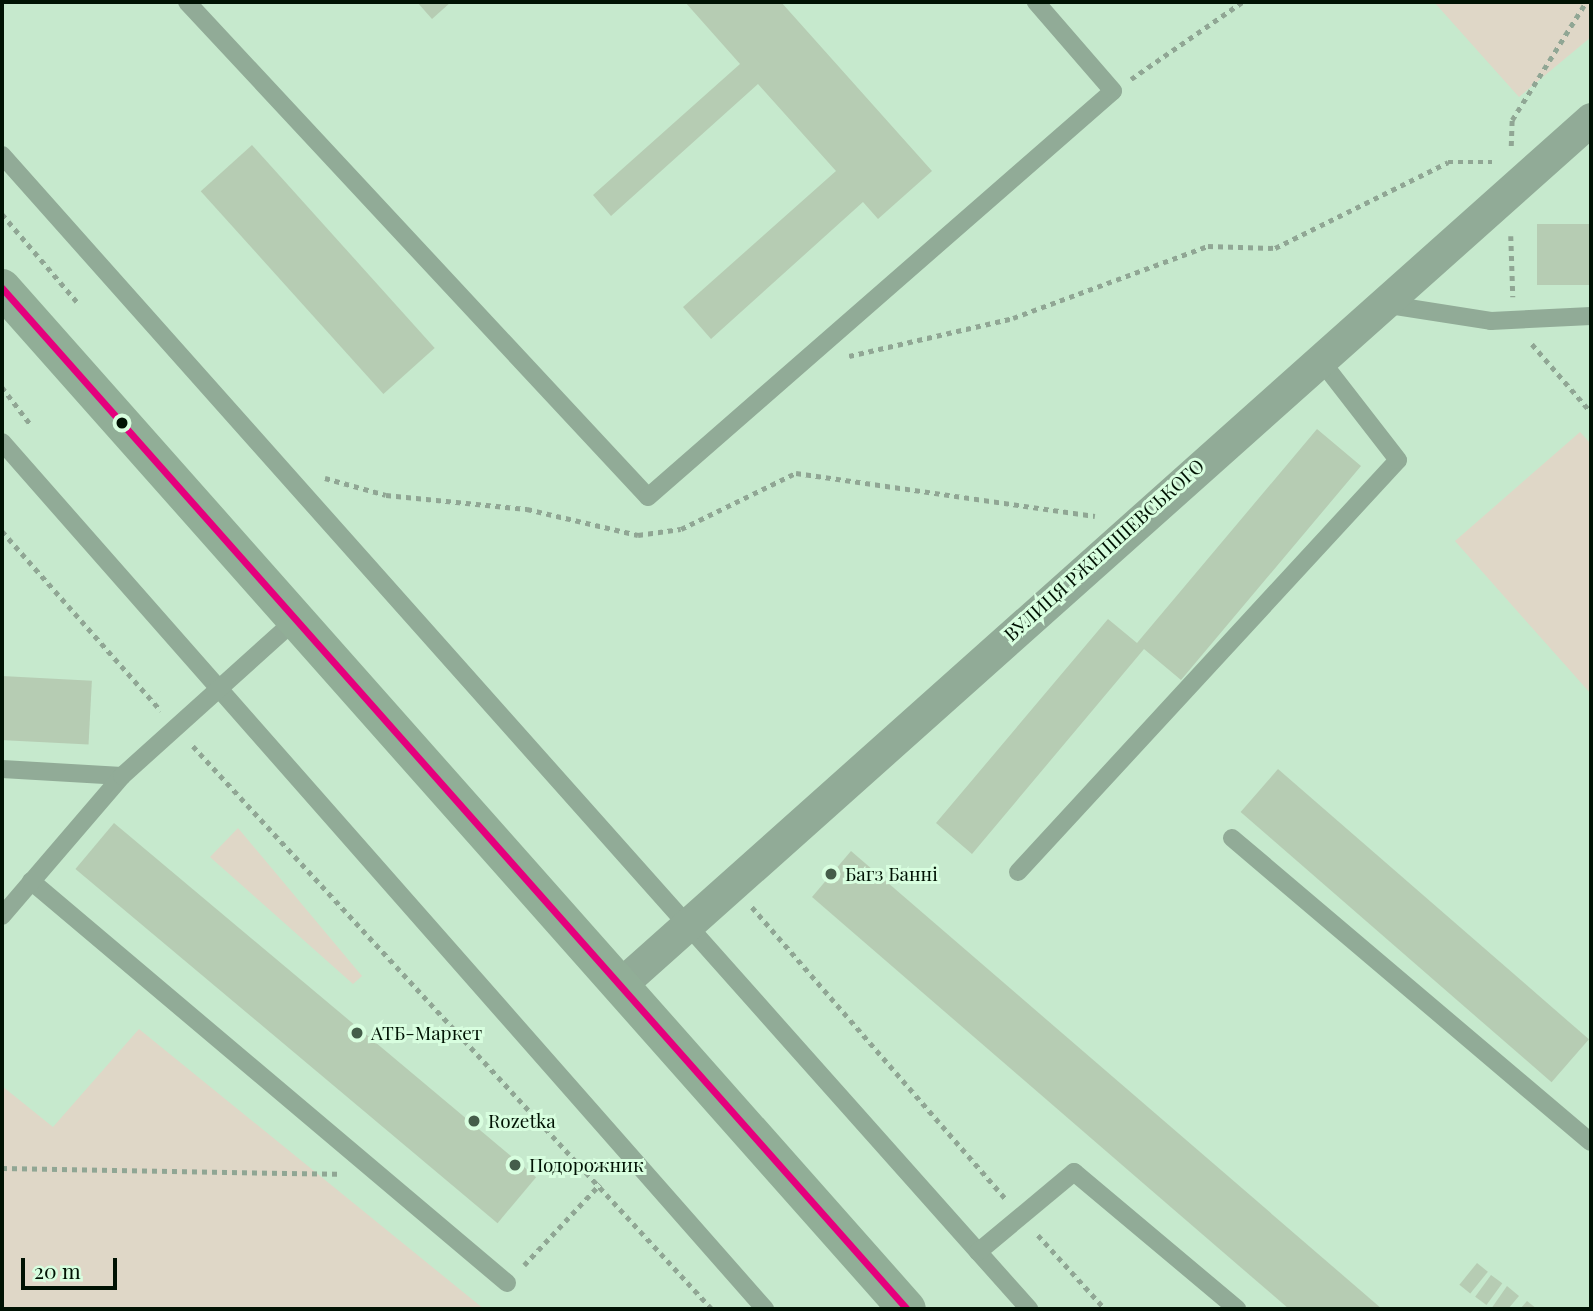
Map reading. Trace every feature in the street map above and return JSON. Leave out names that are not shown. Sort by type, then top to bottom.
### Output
[{"type":"main road","points":[[2,288],[293,622],[907,1309]]},
{"type":"street","name":"ВУЛИЦЯ РЖЕПІШЕВСЬКОГО","points":[[620,985],[1378,303],[1591,119]]},
{"type":"lane","points":[[187,2],[648,497],[1113,91],[1036,2]]},
{"type":"lane","points":[[2,155],[1029,1309]]},
{"type":"lane","points":[[1378,303],[1491,321],[1591,316]]},
{"type":"lane","points":[[1018,872],[1398,460],[1318,357]]},
{"type":"lane","points":[[2,442],[765,1309]]},
{"type":"lane","points":[[2,916],[122,776],[216,687],[293,622]]},
{"type":"lane","points":[[2,769],[122,776]]},
{"type":"lane","points":[[1232,838],[1591,1142]]},
{"type":"lane","points":[[31,881],[507,1283]]},
{"type":"lane","points":[[978,1252],[1074,1172],[1237,1309]]},
{"type":"path","points":[[1113,91],[1242,2]]},
{"type":"path","points":[[1511,151],[1513,120],[1586,2]]},
{"type":"path","points":[[795,369],[1013,318],[1208,246],[1275,248],[1448,162],[1498,162]]},
{"type":"path","points":[[2,214],[78,303]]},
{"type":"path","points":[[2,387],[32,425]]},
{"type":"path","points":[[279,466],[386,495],[527,509],[638,535],[681,529],[796,472],[1106,517]]},
{"type":"path","points":[[2,531],[173,726],[600,1184],[712,1309]]},
{"type":"path","points":[[745,899],[1105,1309]]},
{"type":"path","points":[[2,1168],[378,1175]]},
{"type":"path","points":[[507,1283],[600,1184]]},
{"type":"shaded area","points":[[1434,2],[1591,2],[1591,37],[1519,97]]},
{"type":"shaded area","points":[[1580,432],[1591,444],[1591,694],[1455,541]]},
{"type":"shaded area","points":[[238,828],[362,976],[353,984],[210,857]]},
{"type":"shaded area","points":[[139,1029],[484,1309],[2,1309],[2,1086],[53,1127]]},
{"type":"building","points":[[417,2],[451,2],[432,19]]},
{"type":"building","points":[[685,2],[781,2],[932,171],[878,219],[863,202],[711,339],[683,307],[836,171],[758,84],[611,216],[593,195],[740,64]]},
{"type":"building","points":[[252,145],[435,348],[383,394],[201,191]]},
{"type":"building","points":[[1537,224],[1591,224],[1591,285],[1537,285]]},
{"type":"building","points":[[1317,429],[1361,466],[1181,680],[1144,649],[972,854],[936,823],[1108,619],[1137,643]]},
{"type":"building","points":[[2,676],[92,681],[89,745],[2,740]]},
{"type":"building","points":[[1278,769],[1589,1039],[1552,1082],[1241,812]]},
{"type":"building","points":[[114,823],[536,1177],[498,1223],[75,869]]},
{"type":"building","points":[[851,851],[1382,1309],[1289,1309],[1151,1190],[812,897]]},
{"type":"building","points":[[1477,1263],[1488,1272],[1470,1294],[1459,1285]]},
{"type":"building","points":[[1491,1275],[1502,1283],[1486,1305],[1475,1297]]},
{"type":"building","points":[[1507,1286],[1519,1296],[1508,1309],[1491,1309]]},
{"type":"building","points":[[1527,1301],[1537,1309],[1520,1309]]},
{"type":"transit line","points":[[2,288],[907,1309]]},
{"type":"place","name":"Багз Банні","points":[[831,874]]},
{"type":"place","name":"АТБ-Маркет","points":[[357,1033]]},
{"type":"place","name":"Rozetka","points":[[474,1121]]},
{"type":"place","name":"Подорожник","points":[[515,1165]]}]
